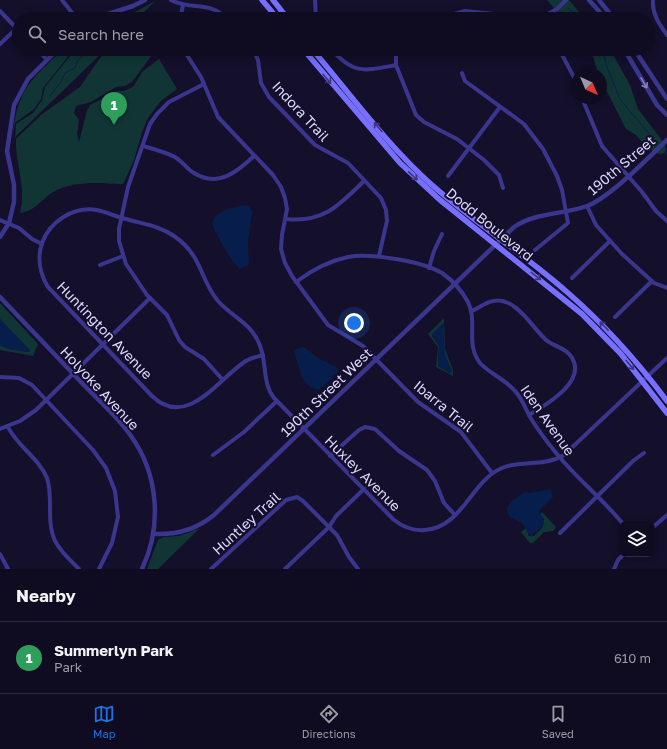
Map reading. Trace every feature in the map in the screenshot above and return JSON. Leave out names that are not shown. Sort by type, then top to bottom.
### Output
[{"type":"main road","points":[[262,0],[272,12]]},
{"type":"main road","points":[[273,0],[282,12]]},
{"type":"main road","name":"Dodd Boulevard","points":[[309,56],[400,163],[440,200],[577,309],[604,336],[644,381],[667,413]]},
{"type":"main road","name":"Dodd Boulevard","points":[[318,56],[404,157],[438,190],[566,291],[600,321],[648,376],[667,401]]},
{"type":"street","points":[[62,0],[71,12]]},
{"type":"street","points":[[115,12],[145,0]]},
{"type":"street","points":[[171,0],[183,5],[210,7],[220,12]]},
{"type":"street","points":[[315,0],[316,12]]},
{"type":"street","points":[[553,12],[566,0]]},
{"type":"street","points":[[589,0],[600,12]]},
{"type":"street","points":[[599,0],[608,12]]},
{"type":"street","points":[[653,0],[654,12]]},
{"type":"street","points":[[182,12],[183,5]]},
{"type":"street","points":[[0,11],[12,24]]},
{"type":"street","points":[[655,15],[667,35]]},
{"type":"street","points":[[0,44],[12,35]]},
{"type":"street","points":[[43,56],[47,60]]},
{"type":"street","points":[[0,236],[8,223],[15,195],[8,151],[13,109],[25,82],[51,56]]},
{"type":"street","name":"Ibarra Trail","points":[[187,56],[204,84],[218,117],[281,187],[286,201],[286,219],[282,235],[282,252],[287,268],[296,282],[328,324],[363,346],[418,402],[461,432],[492,473]]},
{"type":"street","name":"Indora Trail","points":[[256,56],[263,87],[269,97],[316,146],[348,163],[381,198],[386,210],[386,225],[379,256]]},
{"type":"street","points":[[337,56],[342,62],[351,67],[363,70],[396,65]]},
{"type":"street","points":[[396,56],[396,65],[412,108],[418,118],[470,148],[496,172],[500,178],[503,188]]},
{"type":"street","points":[[563,56],[571,72]]},
{"type":"street","points":[[628,56],[657,105],[667,116]]},
{"type":"street","points":[[639,56],[667,99]]},
{"type":"street","points":[[462,73],[465,81],[524,124],[543,149],[557,176],[562,190],[568,223],[535,250]]},
{"type":"street","points":[[204,84],[174,99],[160,111],[150,124],[129,184],[119,237],[123,256],[150,298],[167,315],[182,343],[189,350],[204,359],[222,379]]},
{"type":"street","points":[[584,104],[602,146],[656,211],[667,221]]},
{"type":"street","points":[[448,176],[500,107]]},
{"type":"street","name":"190th Street","points":[[500,239],[528,219],[587,206],[604,197],[667,140]]},
{"type":"street","points":[[143,146],[170,155],[181,162],[194,174],[209,179],[220,179],[232,175],[254,156]]},
{"type":"street","points":[[286,219],[305,220],[326,214],[336,207],[364,180]]},
{"type":"street","points":[[587,206],[593,221],[610,241],[652,281],[667,288]]},
{"type":"street","name":"Huntington Avenue","points":[[122,218],[95,210],[74,212],[54,224],[42,244],[40,264],[46,285],[155,399],[170,407],[184,407],[193,404],[245,361],[263,355]]},
{"type":"street","name":"Huxley Avenue","points":[[122,218],[162,229],[185,245],[198,263],[214,296],[224,307],[251,329],[259,341],[263,355],[266,384],[277,401],[394,520],[412,529],[423,530],[446,524],[492,473],[508,466],[542,463],[560,457],[572,449],[667,358]]},
{"type":"street","points":[[0,220],[8,223],[42,244]]},
{"type":"street","points":[[429,268],[434,250],[442,234]]},
{"type":"street","name":"190th Street West","points":[[154,534],[185,531],[210,518],[496,245],[500,239]]},
{"type":"street","points":[[572,278],[610,241]]},
{"type":"street","points":[[100,265],[123,256]]},
{"type":"street","points":[[296,282],[316,268],[339,259],[357,256],[379,256],[429,268],[442,274],[454,284],[465,297],[472,311],[491,301],[504,301],[528,319],[547,342],[565,351],[572,358],[575,370],[570,383],[550,402],[529,415]]},
{"type":"street","points":[[615,317],[652,281]]},
{"type":"street","name":"Holyoke Avenue","points":[[0,297],[124,428],[138,448],[147,468],[153,488],[155,511],[154,534],[142,569]]},
{"type":"street","points":[[0,429],[8,427],[29,416],[74,374],[150,298]]},
{"type":"street","name":"Iden Avenue","points":[[472,311],[471,339],[476,356],[486,368],[515,390],[529,415],[560,457],[620,521]]},
{"type":"street","points":[[0,377],[14,377],[25,380],[47,400],[102,461],[115,491],[118,511],[116,528],[109,550],[99,569]]},
{"type":"street","points":[[213,455],[244,432],[277,401]]},
{"type":"street","points":[[8,427],[15,441],[41,468],[46,477],[50,491],[50,527],[52,536],[60,549],[78,569]]},
{"type":"street","points":[[330,456],[359,430],[365,427],[375,428],[399,451],[427,470],[435,481],[444,503],[455,515]]},
{"type":"street","points":[[560,533],[636,458],[644,454]]},
{"type":"street","points":[[284,569],[329,527],[336,516],[364,489]]},
{"type":"street","name":"Huntley Trail","points":[[211,569],[286,500],[292,497],[301,499],[338,535],[349,557],[358,569]]},
{"type":"street","points":[[655,525],[667,515]]},
{"type":"street","points":[[0,554],[8,569]]},
{"type":"street","points":[[614,569],[621,557]]},
{"type":"green space","points":[[547,0],[569,0],[579,12],[558,12]]},
{"type":"green space","points":[[155,1],[144,12],[134,12]]},
{"type":"green space","points":[[56,56],[68,56],[43,88],[41,99],[34,109],[15,123],[12,139],[14,122],[22,98],[33,79]]},
{"type":"green space","points":[[70,56],[99,56],[15,137],[16,124],[33,113],[42,100],[45,87]]},
{"type":"green space","points":[[102,56],[151,56],[132,82],[125,86],[116,87],[91,102],[76,106],[74,113],[79,120],[77,134],[79,142],[90,105],[117,91],[124,91],[133,87],[143,71],[159,59],[177,89],[161,101],[148,118],[142,132],[134,160],[123,184],[88,183],[61,188],[53,192],[34,208],[20,213],[22,204],[22,185],[17,158],[16,139],[41,115],[80,87]]},
{"type":"green space","points":[[593,56],[614,56],[630,85],[638,109],[664,143],[666,149],[665,153],[659,154],[648,149],[636,135],[626,129],[607,92],[607,68],[596,68]]},
{"type":"green space","points":[[0,303],[38,344],[33,356],[0,350],[0,345],[9,349],[28,352],[21,341],[0,319]]},
{"type":"green space","points":[[444,318],[445,349],[453,370],[453,376],[436,367],[438,347],[428,334]],"holes":[[[444,324],[443,346],[450,373],[438,366],[439,346],[432,336]]]},
{"type":"green space","points":[[542,512],[556,527],[553,531],[544,532],[533,543],[530,543],[521,532],[526,528],[529,536],[534,536],[542,528],[544,519],[540,515]]},
{"type":"green space","points":[[200,528],[158,569],[147,569],[158,540],[164,537],[179,536]]},
{"type":"water","points":[[246,205],[249,206],[252,212],[248,241],[249,265],[240,269],[224,248],[212,223],[221,212]]},
{"type":"water","points":[[0,319],[30,350],[30,352],[9,349],[0,345]]},
{"type":"water","points":[[443,323],[445,354],[452,371],[451,373],[438,366],[439,346],[432,334]]},
{"type":"water","points":[[304,347],[318,358],[338,368],[338,373],[333,375],[332,379],[318,390],[311,388],[302,378],[294,351],[298,348]]},
{"type":"water","points":[[551,489],[553,497],[539,511],[544,524],[531,537],[522,523],[509,517],[507,508],[513,500],[526,491],[529,493]]},
{"type":"waterway","points":[[568,8],[573,12]]},
{"type":"waterway","points":[[50,96],[61,82],[65,73],[75,68],[78,60],[82,56]]},
{"type":"waterway","points":[[604,56],[620,99],[655,141]]},
{"type":"place","name":"Summerlyn Park","points":[[114,125]]}]
